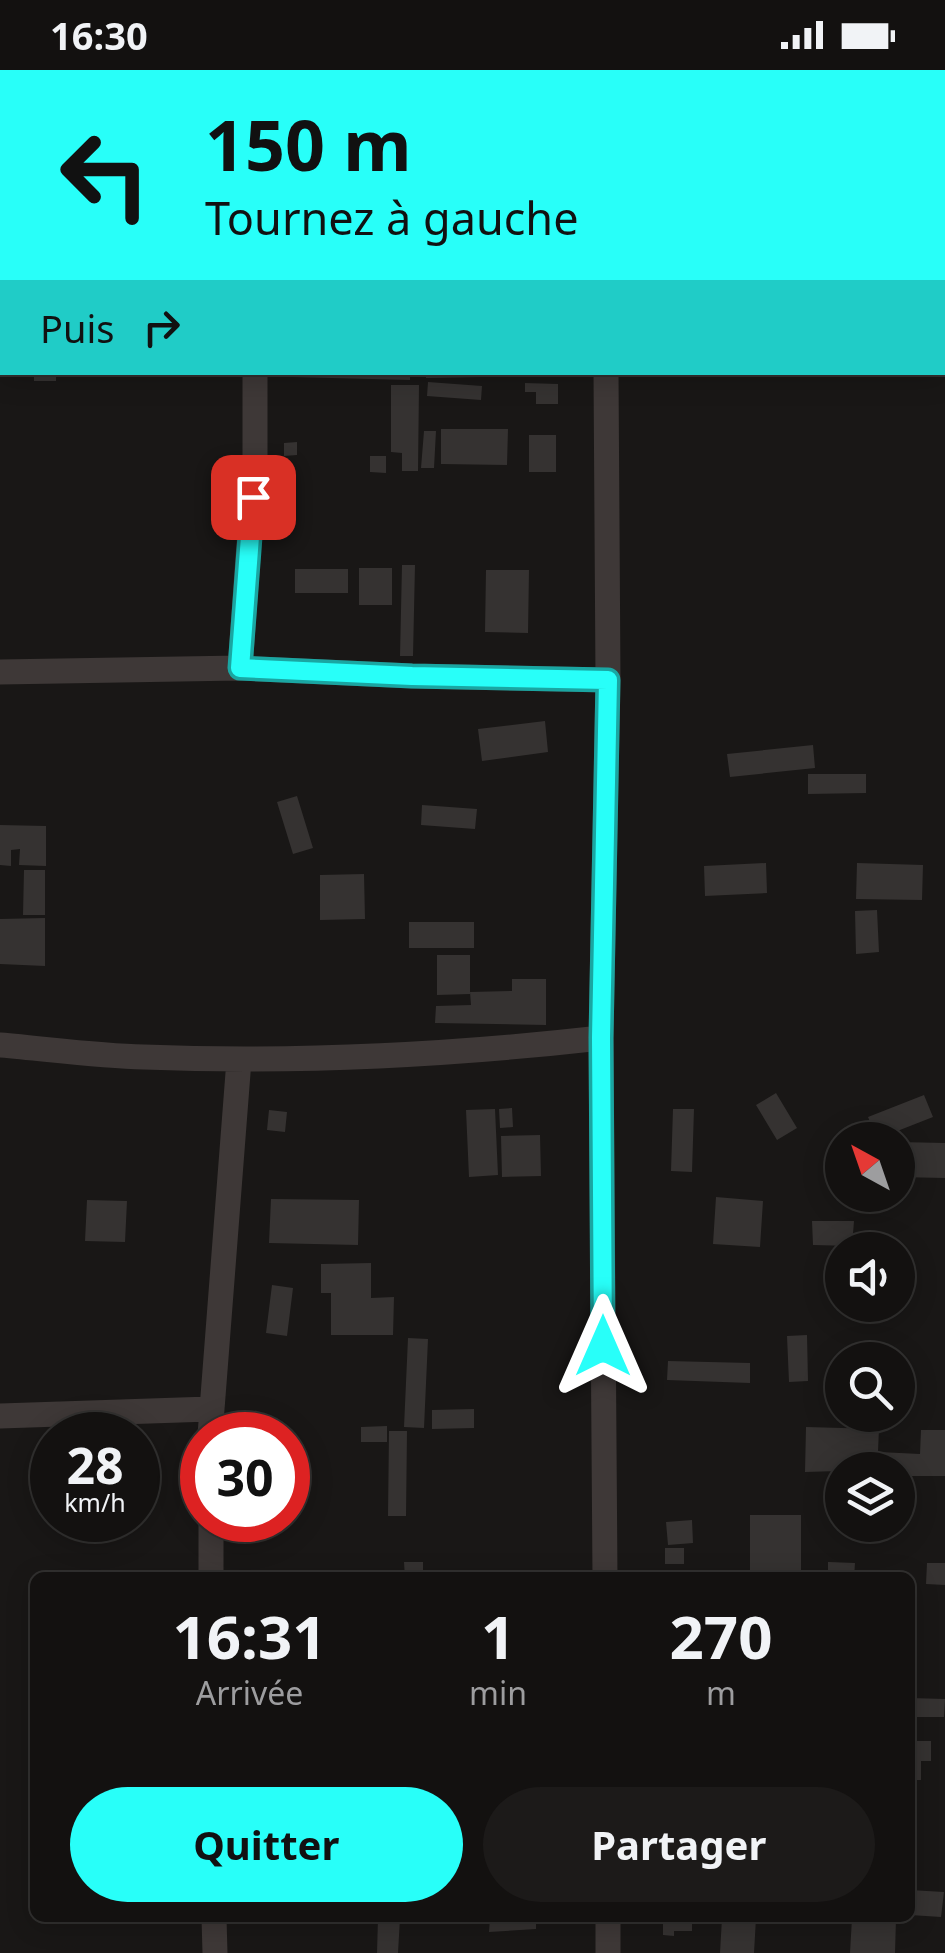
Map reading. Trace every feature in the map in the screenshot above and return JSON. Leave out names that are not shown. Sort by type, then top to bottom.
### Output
[{"type":"street","points":[[240,668],[255,460],[256,375]]},
{"type":"street","points":[[605,1572],[601,1038],[608,680],[606,375]]},
{"type":"street","points":[[0,672],[240,668],[608,680]]},
{"type":"street","points":[[0,1045],[140,1057],[239,1060],[511,1048],[601,1038]]},
{"type":"street","points":[[211,1412],[239,1060]]},
{"type":"street","points":[[0,1416],[180,1421]]},
{"type":"street","points":[[211,1542],[211,1572]]},
{"type":"street","points":[[214,1922],[215,1953]]},
{"type":"street","points":[[608,1922],[608,1953]]},
{"type":"building","points":[[34,375],[56,375],[56,381],[34,381]]},
{"type":"building","points":[[410,375],[410,380],[292,377]]},
{"type":"building","points":[[426,375],[530,375],[530,376]]},
{"type":"building","points":[[428,382],[482,386],[481,400],[427,396]]},
{"type":"building","points":[[525,383],[558,384],[558,404],[536,404],[536,392],[525,392]]},
{"type":"building","points":[[391,385],[419,385],[418,471],[402,471],[402,453],[391,452]]},
{"type":"building","points":[[441,429],[508,429],[507,465],[441,464]]},
{"type":"building","points":[[424,431],[436,431],[434,468],[421,468]]},
{"type":"building","points":[[529,435],[556,435],[556,472],[529,472]]},
{"type":"building","points":[[297,442],[297,455],[284,456],[284,443]]},
{"type":"building","points":[[370,456],[386,456],[386,473],[370,472]]},
{"type":"building","points":[[402,565],[415,565],[413,656],[400,656]]},
{"type":"building","points":[[359,568],[392,568],[392,605],[359,605]]},
{"type":"building","points":[[295,569],[348,569],[348,593],[295,593]]},
{"type":"building","points":[[486,570],[529,570],[528,633],[485,632]]},
{"type":"building","points":[[545,721],[548,752],[482,761],[478,729]]},
{"type":"building","points":[[813,745],[815,768],[730,777],[727,754]]},
{"type":"building","points":[[808,774],[866,774],[866,793],[808,794]]},
{"type":"building","points":[[297,796],[313,848],[293,854],[277,802]]},
{"type":"building","points":[[422,805],[477,809],[475,829],[421,825]]},
{"type":"building","points":[[0,825],[46,826],[46,866],[19,865],[20,849],[11,850],[11,866],[0,865]]},
{"type":"building","points":[[766,863],[767,893],[705,896],[704,866]]},
{"type":"building","points":[[857,863],[923,865],[922,900],[856,899]]},
{"type":"building","points":[[24,870],[45,870],[45,915],[23,915]]},
{"type":"building","points":[[364,874],[365,919],[320,920],[320,875]]},
{"type":"building","points":[[877,910],[879,952],[856,954],[855,911]]},
{"type":"building","points":[[45,918],[45,966],[0,964],[0,919]]},
{"type":"building","points":[[409,922],[474,922],[474,948],[409,948]]},
{"type":"building","points":[[437,955],[470,955],[470,994],[437,995]]},
{"type":"building","points":[[512,979],[546,979],[546,1025],[435,1023],[436,1006],[471,1005],[470,992],[512,991]]},
{"type":"building","points":[[776,1093],[797,1128],[777,1140],[756,1105]]},
{"type":"building","points":[[924,1095],[933,1117],[915,1124],[870,1122],[868,1117]]},
{"type":"building","points":[[512,1108],[513,1127],[500,1128],[499,1109]]},
{"type":"building","points":[[495,1109],[498,1175],[469,1177],[466,1110]]},
{"type":"building","points":[[673,1109],[694,1109],[692,1172],[671,1171]]},
{"type":"building","points":[[269,1110],[287,1112],[285,1132],[267,1130]]},
{"type":"building","points":[[540,1135],[541,1176],[502,1177],[501,1136]]},
{"type":"building","points":[[915,1142],[945,1143],[945,1178],[915,1177]]},
{"type":"building","points":[[716,1197],[763,1201],[760,1247],[713,1244]]},
{"type":"building","points":[[271,1199],[359,1200],[358,1245],[269,1243]]},
{"type":"building","points":[[87,1200],[127,1201],[125,1242],[85,1241]]},
{"type":"building","points":[[812,1221],[854,1221],[853,1232],[825,1232],[825,1245],[813,1245]]},
{"type":"building","points":[[371,1263],[371,1298],[394,1297],[393,1335],[331,1335],[331,1293],[321,1293],[321,1264]]},
{"type":"building","points":[[272,1285],[293,1288],[287,1336],[266,1333]]},
{"type":"building","points":[[807,1335],[808,1381],[789,1382],[787,1336]]},
{"type":"building","points":[[408,1338],[428,1339],[424,1428],[404,1427]]},
{"type":"building","points":[[668,1361],[750,1363],[750,1383],[667,1380]]},
{"type":"building","points":[[474,1409],[474,1428],[432,1429],[432,1410]]},
{"type":"building","points":[[387,1426],[387,1442],[361,1442],[361,1427]]},
{"type":"building","points":[[806,1427],[825,1428],[825,1432],[879,1432],[878,1452],[825,1452],[825,1471],[805,1472]]},
{"type":"building","points":[[921,1430],[945,1430],[945,1476],[915,1476],[915,1454],[920,1454]]},
{"type":"building","points":[[389,1431],[407,1431],[406,1516],[388,1516]]},
{"type":"building","points":[[750,1515],[801,1515],[801,1572],[750,1572]]},
{"type":"building","points":[[692,1520],[693,1543],[668,1545],[666,1522]]},
{"type":"building","points":[[665,1548],[684,1548],[684,1564],[665,1564]]},
{"type":"building","points":[[404,1562],[423,1562],[423,1572],[405,1572]]},
{"type":"building","points":[[828,1562],[855,1563],[854,1572],[828,1572]]},
{"type":"building","points":[[927,1563],[945,1563],[945,1585],[926,1584]]},
{"type":"building","points":[[915,1698],[945,1699],[944,1717],[915,1717]]},
{"type":"building","points":[[915,1741],[931,1741],[931,1761],[921,1761],[921,1780],[915,1780]]},
{"type":"building","points":[[915,1890],[944,1892],[941,1917],[915,1915]]},
{"type":"building","points":[[378,1922],[400,1922],[398,1953],[377,1953]]},
{"type":"building","points":[[490,1922],[536,1922],[536,1929],[489,1932]]},
{"type":"building","points":[[663,1922],[692,1922],[692,1931],[663,1935]]},
{"type":"building","points":[[722,1922],[756,1922],[754,1953],[720,1953]]},
{"type":"building","points":[[852,1922],[896,1922],[895,1953],[850,1953]]},
{"type":"route","points":[[253,497],[240,668],[608,680],[601,1038],[603,1346]]}]
